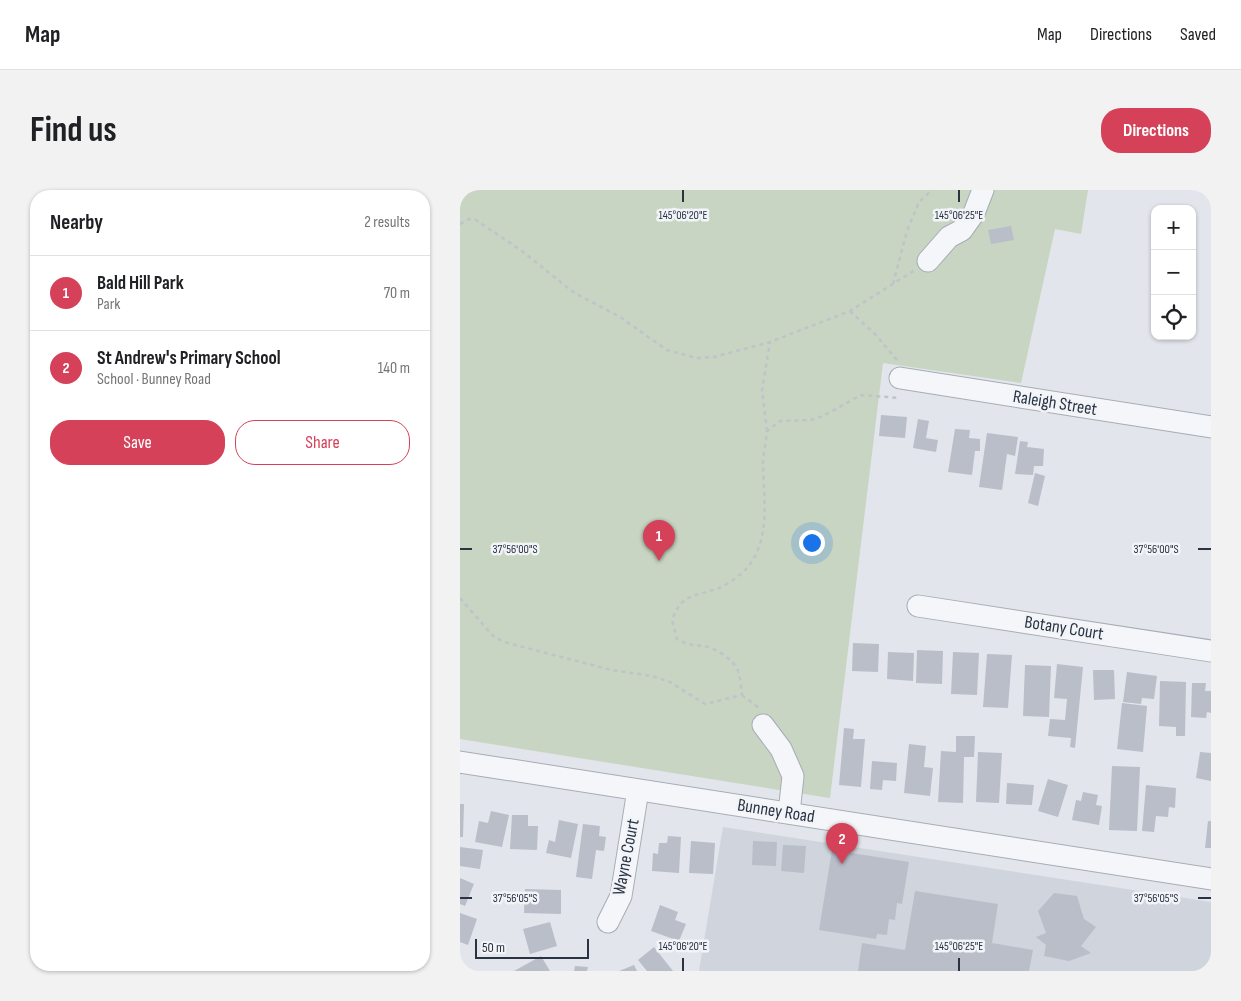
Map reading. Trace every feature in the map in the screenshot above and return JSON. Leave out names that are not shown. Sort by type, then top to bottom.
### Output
[{"type":"street","points":[[950,237],[949,223],[970,190]]},
{"type":"street","points":[[928,261],[950,237],[962,230],[974,213],[983,190]]},
{"type":"street","name":"Raleigh Street","points":[[903,379],[1211,427]]},
{"type":"street","name":"Botany Court","points":[[918,606],[1211,651]]},
{"type":"street","points":[[761,716],[781,748],[793,776],[789,813]]},
{"type":"street","name":"Bunney Road","points":[[460,762],[1211,879]]},
{"type":"street","name":"Wayne Court","points":[[608,922],[621,896],[638,790]]},
{"type":"path","points":[[892,285],[907,232],[919,202],[931,191]]},
{"type":"path","points":[[460,224],[469,219],[476,220],[522,251],[573,292],[620,317],[667,350],[696,358],[714,357],[770,342],[850,311],[928,261]]},
{"type":"path","points":[[767,431],[780,421],[811,420],[823,416],[860,394],[903,379],[897,361],[875,334],[850,311]]},
{"type":"path","points":[[761,716],[742,695],[738,671],[734,663],[706,646],[687,645],[678,639],[672,620],[683,600],[703,591],[721,588],[746,569],[754,556],[766,521],[764,460],[767,431],[762,390],[770,342]]},
{"type":"path","points":[[460,598],[493,636],[504,642],[611,670],[652,676],[670,682],[705,704],[742,695]]},
{"type":"shaded area","points":[[723,827],[1211,902],[1211,971],[699,971]]},
{"type":"green space","points":[[460,190],[1088,190],[1081,234],[1055,229],[1021,383],[883,363],[830,798],[460,739]]},
{"type":"building","points":[[1011,226],[1014,240],[991,244],[988,230]]},
{"type":"building","points":[[881,415],[907,417],[905,438],[879,436]]},
{"type":"building","points":[[918,419],[929,421],[926,438],[938,440],[936,452],[913,448]]},
{"type":"building","points":[[955,429],[970,430],[969,438],[980,439],[980,451],[975,451],[972,475],[948,472]]},
{"type":"building","points":[[987,433],[1018,437],[1015,456],[1007,454],[1002,490],[979,487]]},
{"type":"building","points":[[1020,441],[1028,442],[1027,447],[1044,449],[1043,466],[1034,466],[1033,475],[1015,474]]},
{"type":"building","points":[[1035,473],[1045,476],[1038,506],[1028,503]]},
{"type":"building","points":[[853,643],[879,644],[878,672],[852,671]]},
{"type":"building","points":[[917,650],[943,651],[942,684],[916,683]]},
{"type":"building","points":[[888,652],[914,653],[913,681],[887,679]]},
{"type":"building","points":[[953,652],[979,653],[977,695],[951,694]]},
{"type":"building","points":[[987,654],[1012,655],[1008,708],[983,707]]},
{"type":"building","points":[[1057,664],[1083,667],[1075,748],[1070,747],[1071,738],[1048,736],[1050,719],[1065,720],[1067,699],[1054,698]]},
{"type":"building","points":[[1025,665],[1051,666],[1049,717],[1023,716]]},
{"type":"building","points":[[1093,670],[1114,670],[1115,699],[1094,700]]},
{"type":"building","points":[[1127,672],[1157,676],[1154,699],[1142,698],[1141,704],[1123,702]]},
{"type":"building","points":[[1160,681],[1186,682],[1185,736],[1176,736],[1176,727],[1159,726]]},
{"type":"building","points":[[1192,683],[1206,683],[1205,691],[1211,691],[1211,713],[1207,712],[1206,718],[1191,717]]},
{"type":"building","points":[[1122,703],[1147,706],[1143,752],[1117,749]]},
{"type":"building","points":[[844,728],[854,729],[853,739],[865,739],[861,787],[839,785]]},
{"type":"building","points":[[956,736],[975,736],[974,757],[964,757],[963,803],[938,802],[941,751],[956,752]]},
{"type":"building","points":[[909,744],[926,746],[924,767],[933,768],[930,796],[904,793]]},
{"type":"building","points":[[978,752],[1002,753],[999,803],[976,802]]},
{"type":"building","points":[[1200,752],[1211,753],[1211,781],[1196,778]]},
{"type":"building","points":[[872,761],[897,763],[896,781],[883,780],[882,790],[870,789]]},
{"type":"building","points":[[1112,766],[1140,767],[1137,831],[1109,830]]},
{"type":"building","points":[[1048,779],[1068,785],[1058,817],[1038,811]]},
{"type":"building","points":[[1007,783],[1034,785],[1032,805],[1006,804]]},
{"type":"building","points":[[1146,785],[1176,788],[1175,808],[1169,807],[1168,817],[1156,816],[1154,832],[1142,831]]},
{"type":"building","points":[[1083,792],[1098,795],[1096,805],[1102,806],[1099,825],[1072,820],[1076,800],[1081,801]]},
{"type":"building","points":[[460,804],[464,804],[463,837],[460,837]]},
{"type":"building","points":[[491,811],[509,815],[502,847],[475,842],[479,821],[488,823]]},
{"type":"building","points":[[512,815],[528,815],[528,826],[538,826],[537,850],[510,849]]},
{"type":"building","points":[[559,820],[578,824],[571,858],[546,853],[549,840],[555,842]]},
{"type":"building","points":[[1208,821],[1211,821],[1211,848],[1205,848]]},
{"type":"building","points":[[583,824],[600,826],[599,836],[606,837],[604,851],[596,850],[592,879],[576,877]]},
{"type":"building","points":[[668,836],[681,837],[679,873],[652,871],[653,853],[658,854],[659,843],[667,843]]},
{"type":"building","points":[[691,841],[715,843],[713,874],[689,873]]},
{"type":"building","points":[[753,841],[777,842],[776,866],[752,865]]},
{"type":"building","points":[[783,845],[806,846],[804,873],[781,871]]},
{"type":"building","points":[[460,847],[483,850],[480,869],[460,866]]},
{"type":"building","points":[[832,850],[909,862],[902,904],[897,903],[895,920],[889,919],[887,935],[877,934],[876,939],[819,930]]},
{"type":"building","points":[[460,878],[474,884],[465,906],[460,904]]},
{"type":"building","points":[[525,889],[561,890],[561,914],[524,913]]},
{"type":"building","points":[[915,891],[998,904],[992,943],[1033,950],[1029,971],[858,971],[862,943],[905,950]]},
{"type":"building","points":[[1054,893],[1077,896],[1084,919],[1096,927],[1081,946],[1091,953],[1069,961],[1044,956],[1046,945],[1036,937],[1046,933],[1038,911]]},
{"type":"building","points":[[660,905],[678,912],[675,920],[686,924],[679,941],[651,931]]},
{"type":"building","points":[[460,913],[477,919],[468,945],[460,942]]},
{"type":"building","points":[[550,922],[557,946],[530,954],[523,929]]},
{"type":"building","points":[[654,947],[673,971],[647,971],[638,960]]},
{"type":"building","points":[[541,956],[550,971],[514,971]]},
{"type":"building","points":[[634,965],[637,971],[619,971]]},
{"type":"building","points":[[575,966],[588,967],[587,971],[574,971]]},
{"type":"place","name":"Bald Hill Park","points":[[659,561]]},
{"type":"place","name":"St Andrew's Primary School","points":[[842,864]]}]
